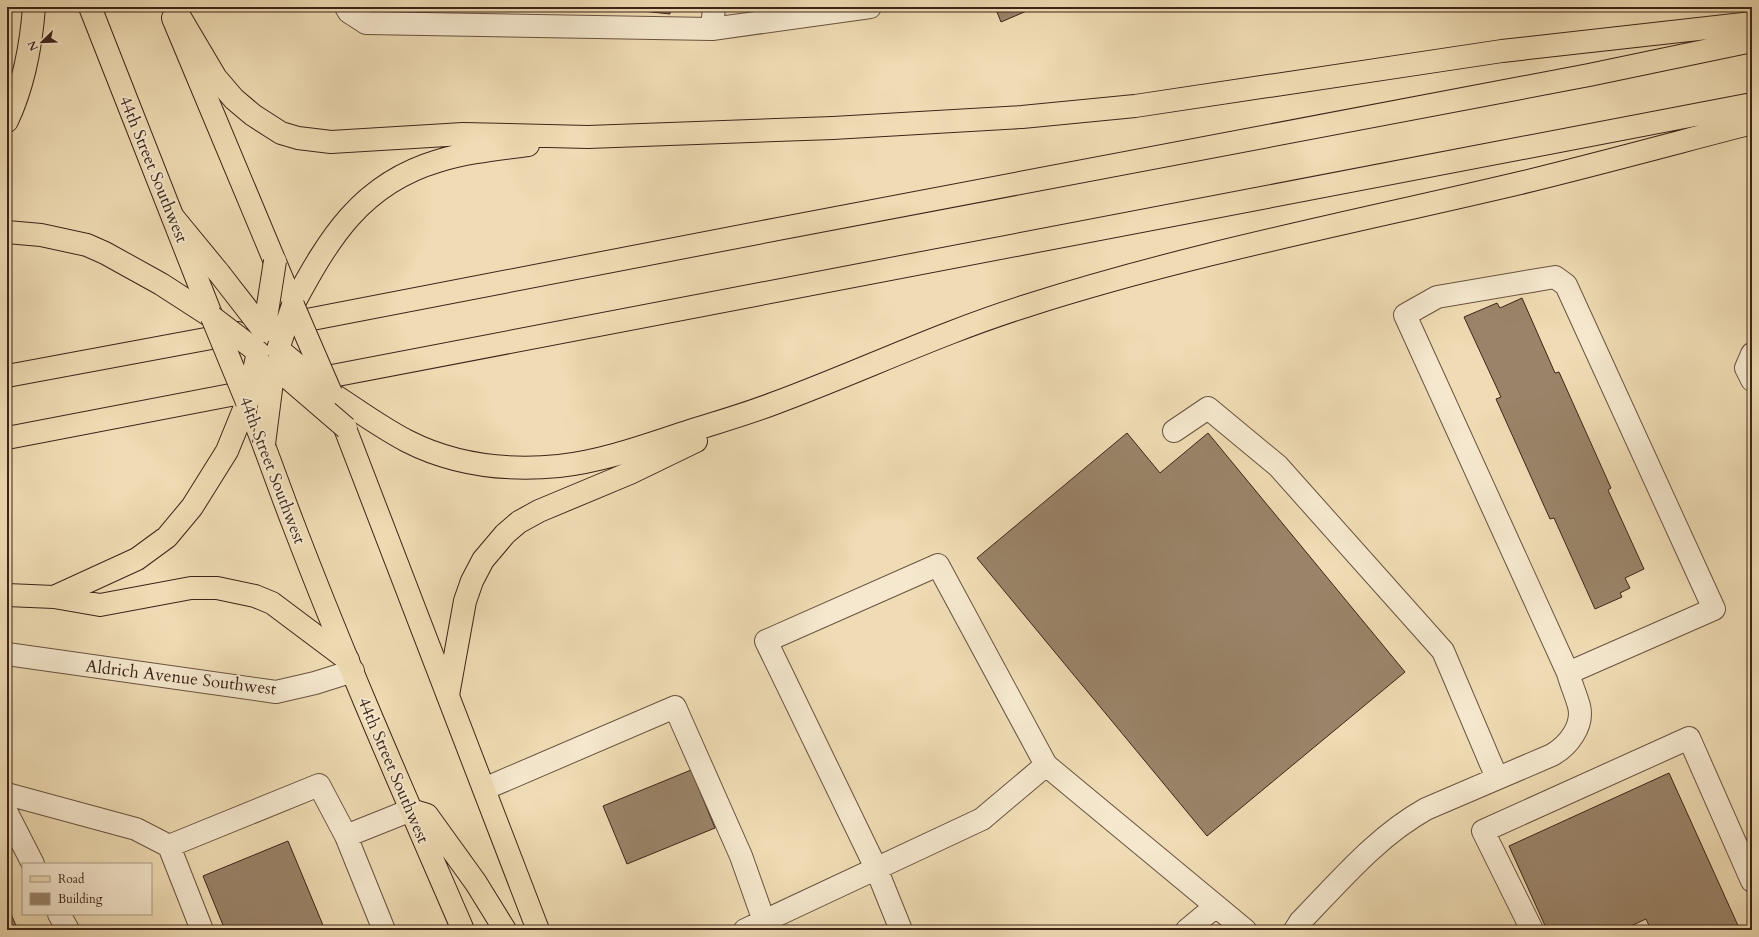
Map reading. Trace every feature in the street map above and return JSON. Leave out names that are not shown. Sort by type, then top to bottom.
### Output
[{"type":"main road","points":[[7,122],[25,73],[32,31],[34,7]]},
{"type":"main road","name":"44th Street Southwest","points":[[90,7],[212,318],[264,444],[294,525],[350,666],[463,930]]},
{"type":"main road","points":[[168,7],[346,428],[538,930]]},
{"type":"main road","points":[[174,7],[216,78],[234,99],[265,124],[292,136],[331,142],[463,134],[588,137],[833,128],[1015,118],[1188,99],[1502,51],[1752,23]]},
{"type":"main road","points":[[7,376],[1566,79],[1752,41]]},
{"type":"main road","points":[[7,438],[1752,104]]},
{"type":"main road","points":[[448,694],[465,601],[472,581],[483,560],[504,534],[518,522],[539,511],[630,472],[773,404],[909,348],[1008,312],[1112,279],[1330,226],[1521,182],[1752,123]]},
{"type":"main road","points":[[54,597],[94,577],[115,570],[131,562],[167,537],[192,507],[226,451],[269,349],[322,252],[353,211],[372,194],[393,179],[419,168],[457,156],[588,137]]},
{"type":"main road","points":[[173,217],[219,273],[269,349],[346,428]]},
{"type":"main road","points":[[7,232],[41,235],[86,245],[105,253],[161,284],[212,318],[269,349],[331,393],[404,440],[436,454],[472,464],[502,467],[558,466],[579,463],[639,448],[773,404]]},
{"type":"main road","points":[[264,444],[275,261]]},
{"type":"main road","points":[[7,595],[54,597],[100,605],[191,588],[217,588],[272,603],[350,666]]},
{"type":"main road","points":[[411,810],[427,815],[476,883],[505,930]]},
{"type":"street","points":[[346,7],[349,12],[366,24],[712,29],[870,7]]},
{"type":"street","points":[[712,29],[714,7]]},
{"type":"street","points":[[1294,930],[1305,916],[1383,838],[1426,809],[1563,749],[1571,740],[1579,717],[1579,707],[1568,673],[1405,315],[1436,297],[1555,277],[1566,285],[1714,609],[1568,673]]},
{"type":"street","points":[[1752,354],[1746,368],[1752,380]]},
{"type":"street","points":[[1174,431],[1208,408],[1278,466],[1442,651],[1498,778]]},
{"type":"street","points":[[901,930],[876,868],[766,641],[938,565],[1046,765],[1245,930]]},
{"type":"street","name":"Aldrich Avenue Southwest","points":[[7,654],[276,692],[315,683],[350,666]]},
{"type":"street","points":[[484,789],[675,707],[741,856],[764,921]]},
{"type":"street","points":[[1532,930],[1483,831],[1688,738],[1752,881]]},
{"type":"street","points":[[745,930],[982,819],[1046,765]]},
{"type":"street","points":[[169,846],[319,785],[346,836],[384,930]]},
{"type":"street","points":[[7,794],[136,829],[169,846],[202,930]]},
{"type":"street","points":[[346,836],[411,810]]},
{"type":"street","points":[[7,813],[32,863]]},
{"type":"street","points":[[1187,930],[1216,906]]},
{"type":"street","points":[[60,915],[68,930]]},
{"type":"building","points":[[606,7],[670,7],[670,14]]},
{"type":"building","points":[[995,7],[1036,7],[1001,22]]},
{"type":"building","points":[[1522,298],[1555,373],[1559,372],[1611,488],[1608,490],[1644,569],[1625,578],[1630,588],[1620,593],[1622,597],[1595,609],[1554,518],[1550,519],[1496,399],[1501,397],[1464,317],[1497,303],[1500,308]]},
{"type":"building","points":[[1127,433],[1160,473],[1208,433],[1405,672],[1207,836],[977,558]]},
{"type":"building","points":[[691,770],[715,828],[627,864],[603,806]]},
{"type":"building","points":[[1669,773],[1740,930],[1651,930],[1646,919],[1622,930],[1547,930],[1509,846]]},
{"type":"building","points":[[288,841],[325,930],[225,930],[203,876]]},
{"type":"building","points":[[7,905],[18,930],[7,930]]}]
